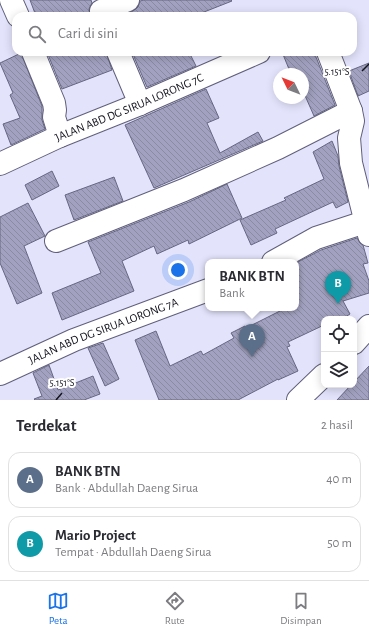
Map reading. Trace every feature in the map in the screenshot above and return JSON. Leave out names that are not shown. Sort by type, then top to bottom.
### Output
[{"type":"street","points":[[11,0],[16,12]]},
{"type":"street","points":[[100,9],[128,0]]},
{"type":"street","points":[[35,56],[54,103],[54,117],[60,136]]},
{"type":"street","points":[[120,56],[140,104]]},
{"type":"street","name":"JALAN ABD DG SIRUA LORONG 7C","points":[[0,164],[60,136],[140,104],[250,56]]},
{"type":"street","points":[[278,259],[316,238],[367,228],[351,163],[349,138],[353,121],[351,111],[330,56]]},
{"type":"street","points":[[56,241],[184,190],[278,148],[351,111]]},
{"type":"street","name":"JALAN ABD DG SIRUA LORONG 7A","points":[[0,374],[74,340],[205,291]]},
{"type":"street","points":[[357,340],[369,326]]},
{"type":"street","points":[[298,400],[321,378]]},
{"type":"building","points":[[30,0],[91,0],[92,3],[89,9],[89,12],[34,12]]},
{"type":"building","points":[[140,1],[232,1],[204,12],[131,12],[138,7]]},
{"type":"building","points":[[15,56],[22,56],[42,106],[42,120],[45,129],[11,145],[3,124],[20,118],[10,95],[13,93],[0,63]]},
{"type":"building","points":[[49,56],[107,56],[112,70],[62,89]]},
{"type":"building","points":[[134,56],[191,56],[196,66],[147,87]]},
{"type":"building","points":[[284,56],[316,56],[335,105],[314,116],[309,104],[309,68],[289,68]]},
{"type":"building","points":[[369,63],[369,91],[358,96],[349,71]]},
{"type":"building","points":[[206,89],[219,118],[207,123],[220,153],[258,132],[263,141],[154,188],[125,125]]},
{"type":"building","points":[[332,141],[338,156],[348,202],[336,208],[333,202],[275,229],[277,233],[251,245],[240,220],[286,200],[284,198],[324,179],[313,152]]},
{"type":"building","points":[[52,171],[59,186],[32,200],[25,185]]},
{"type":"building","points":[[114,177],[123,201],[74,220],[65,195]]},
{"type":"building","points":[[227,184],[242,218],[189,244],[188,240],[157,254],[154,246],[122,261],[134,291],[62,320],[52,293],[101,273],[88,242],[189,202]]},
{"type":"building","points":[[28,203],[45,236],[24,246],[42,293],[17,304],[0,263],[0,217]]},
{"type":"building","points":[[357,238],[363,245],[368,263],[363,264],[369,281],[369,293],[343,301],[350,314],[347,316],[321,316],[321,326],[288,342],[290,346],[287,347],[298,371],[278,379],[238,400],[159,400],[135,340],[156,331],[170,366],[201,351],[203,355],[234,338],[231,333],[245,326],[246,328],[280,311],[299,311],[299,261],[321,250]]},
{"type":"building","points":[[103,343],[119,379],[105,386],[88,348]]},
{"type":"building","points":[[49,365],[58,390],[93,376],[100,394],[84,400],[35,400],[34,399],[42,396],[33,373]]},
{"type":"building","points":[[369,366],[369,400],[337,400],[348,388],[357,388],[357,379]]},
{"type":"place","name":"Mario Project","points":[[338,304]]},
{"type":"place","name":"BANK BTN","points":[[252,357]]}]
